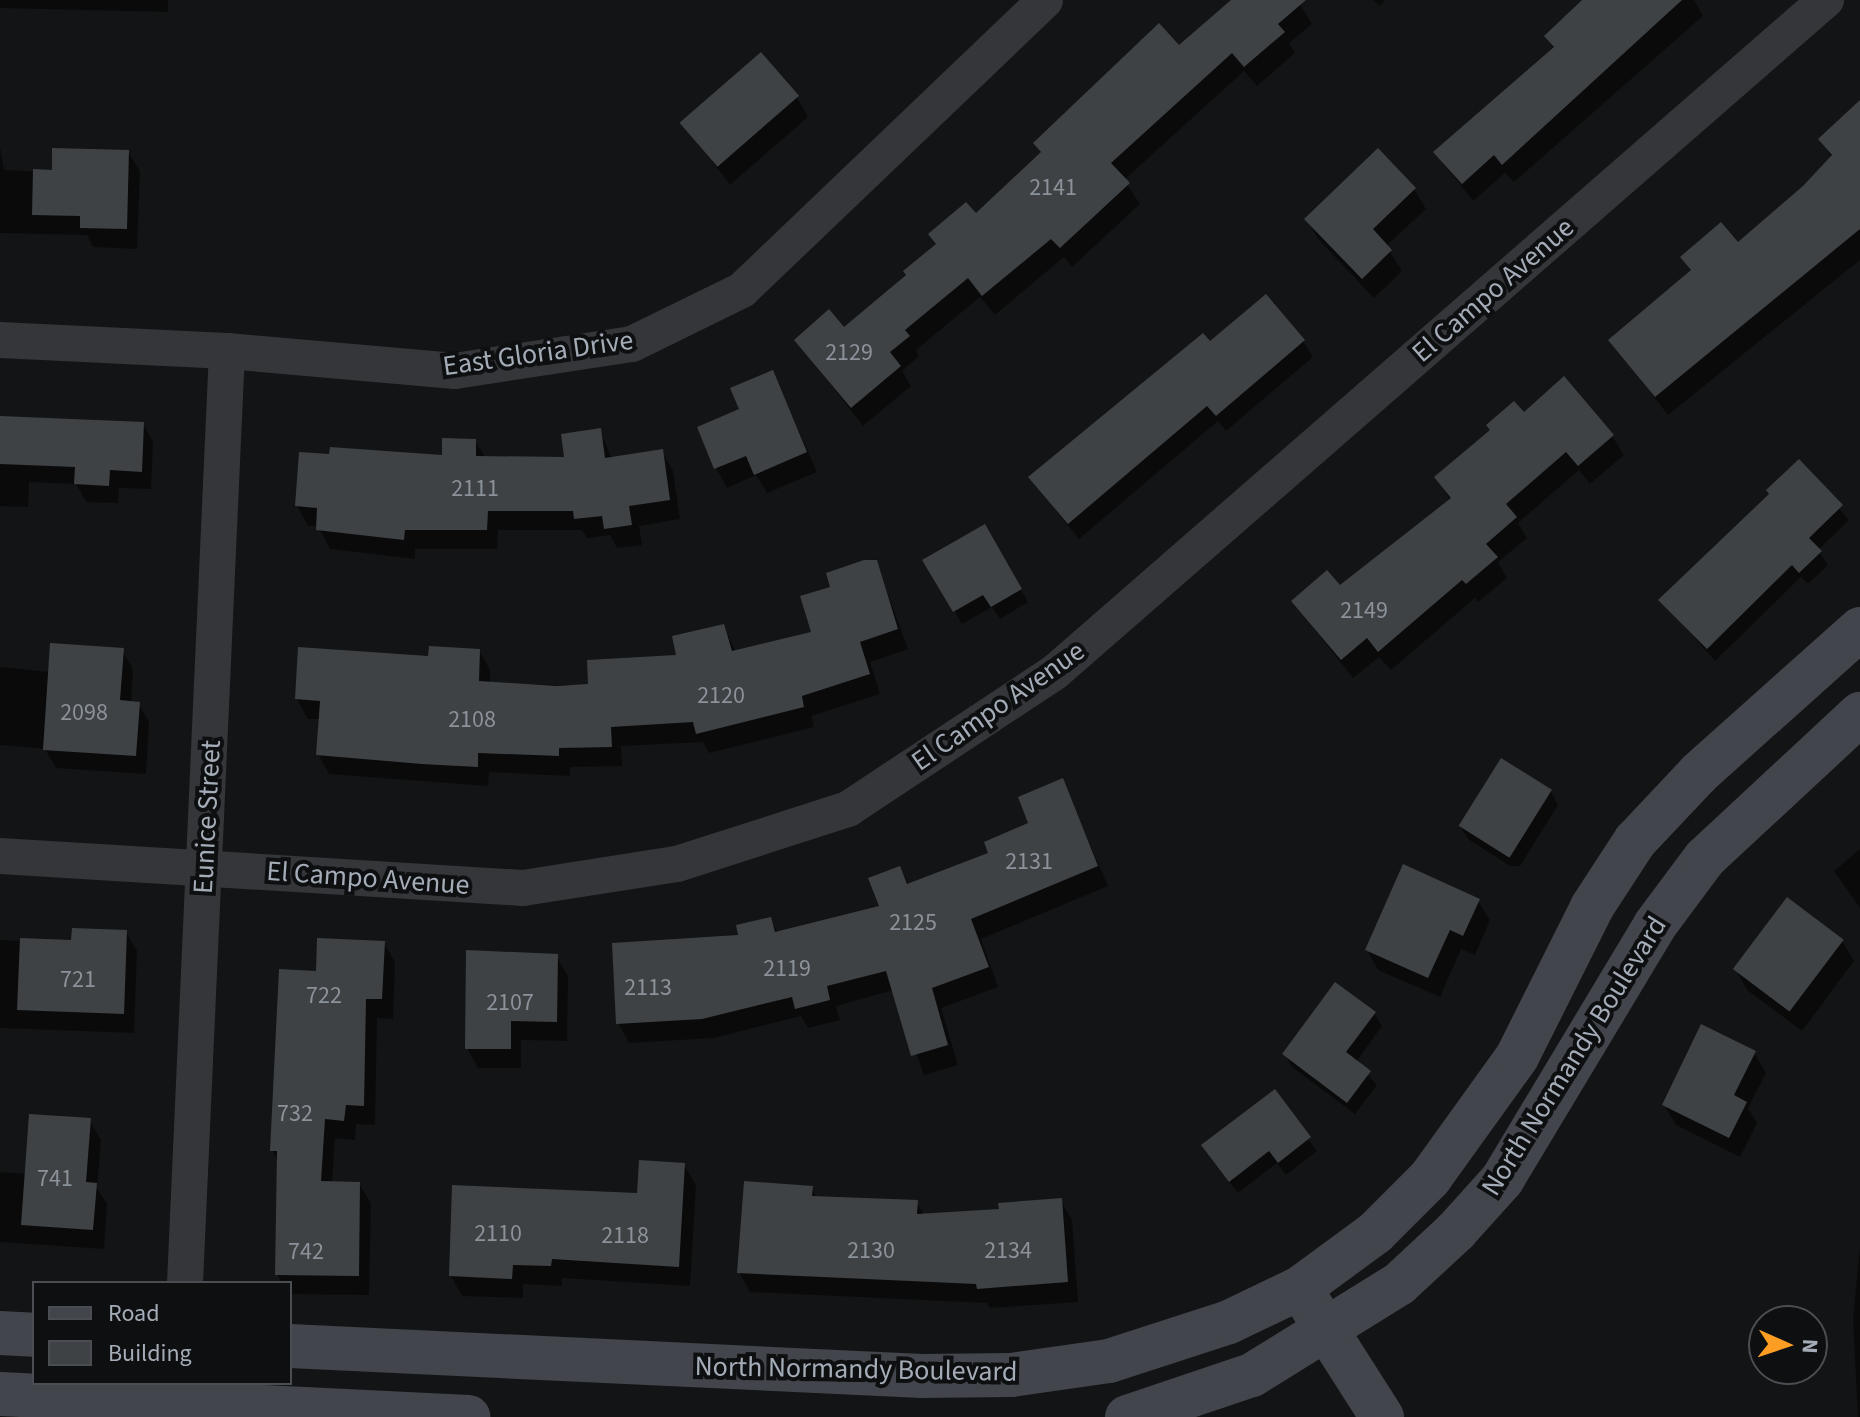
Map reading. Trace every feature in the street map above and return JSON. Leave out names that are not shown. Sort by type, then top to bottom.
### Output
[{"type":"street","name":"El Campo Avenue","points":[[0,856],[523,888],[677,864],[848,809],[1055,672],[1826,0]]},
{"type":"street","name":"East Gloria Drive","points":[[0,340],[227,351],[455,371],[632,344],[742,290],[1033,4]]},
{"type":"street","name":"Eunice Street","points":[[185,1281],[227,351]]},
{"type":"street","name":"North Normandy Boulevard","points":[[292,1346],[922,1376],[1011,1375],[1109,1361],[1229,1322],[1300,1288],[1375,1233],[1430,1178],[1475,1121],[1517,1057],[1592,907],[1635,841],[1699,773],[1860,629]]},
{"type":"street","name":"North Normandy Boulevard","points":[[1127,1417],[1252,1375],[1399,1284],[1502,1180],[1655,925],[1705,858],[1860,714]]},
{"type":"street","points":[[1300,1288],[1382,1417]]},
{"type":"street","points":[[0,1333],[32,1335]]},
{"type":"street","points":[[0,1394],[468,1417]]},
{"type":"building","points":[[1231,0],[1306,0],[1278,24],[1285,32],[1244,67],[1232,53],[1111,163],[1130,183],[1060,248],[1051,239],[982,296],[968,278],[905,330],[910,336],[890,352],[901,366],[851,408],[794,340],[829,309],[844,327],[906,275],[903,271],[936,244],[928,234],[966,202],[976,213],[1041,152],[1033,143],[1159,23],[1179,45]]},
{"type":"building","points":[[1582,0],[1682,0],[1502,165],[1494,155],[1462,184],[1433,152],[1554,47],[1544,36]]},
{"type":"building","points":[[761,52],[799,96],[718,167],[679,123]]},
{"type":"building","points":[[1860,100],[1860,229],[1655,397],[1608,340],[1691,270],[1680,257],[1721,222],[1738,242],[1803,186],[1832,155],[1818,139]]},
{"type":"building","points":[[52,148],[129,150],[127,229],[80,228],[80,216],[32,215],[33,169],[52,170]]},
{"type":"building","points":[[1378,148],[1416,188],[1373,229],[1392,250],[1362,279],[1304,219]]},
{"type":"building","points":[[1266,294],[1305,340],[1216,416],[1207,406],[1068,524],[1028,477],[1203,333],[1210,341]]},
{"type":"building","points":[[773,370],[807,452],[754,475],[746,456],[714,469],[697,427],[739,409],[730,388]]},
{"type":"building","points":[[1564,376],[1614,435],[1578,466],[1566,452],[1506,504],[1517,517],[1486,544],[1498,557],[1466,584],[1462,580],[1378,652],[1367,638],[1341,660],[1291,601],[1327,570],[1340,585],[1451,498],[1434,477],[1490,430],[1486,425],[1514,401],[1524,412]]},
{"type":"building","points":[[0,416],[144,422],[142,472],[110,470],[109,486],[74,484],[75,467],[0,464]]},
{"type":"building","points":[[601,428],[605,458],[663,449],[670,500],[629,506],[632,525],[604,529],[602,516],[574,519],[573,511],[488,511],[487,530],[405,530],[404,540],[316,530],[317,508],[295,506],[299,452],[329,454],[330,447],[442,455],[442,438],[476,439],[476,456],[564,457],[561,434]]},
{"type":"building","points":[[1799,459],[1843,505],[1809,538],[1822,551],[1799,573],[1792,565],[1707,649],[1658,600],[1769,494],[1766,490]]},
{"type":"building","points":[[985,524],[1022,589],[991,607],[983,595],[953,612],[922,560]]},
{"type":"building","points":[[864,560],[877,560],[898,629],[860,642],[870,674],[802,696],[804,707],[696,734],[693,722],[611,727],[612,747],[559,748],[559,756],[478,753],[478,767],[316,755],[320,701],[295,699],[298,647],[428,656],[429,646],[480,649],[479,681],[557,686],[588,684],[587,660],[676,655],[672,636],[724,624],[732,651],[811,632],[800,596],[830,587],[826,573]]},
{"type":"building","points":[[50,643],[124,648],[120,700],[140,702],[136,756],[43,750]]},
{"type":"building","points":[[1501,758],[1552,790],[1509,858],[1459,826]]},
{"type":"building","points":[[1063,778],[1098,866],[971,919],[989,967],[932,988],[948,1045],[911,1056],[886,971],[827,986],[830,1000],[795,1009],[792,997],[702,1019],[616,1024],[612,943],[738,935],[736,925],[771,917],[775,932],[879,906],[868,878],[900,866],[907,884],[988,853],[984,842],[1028,823],[1018,797]]},
{"type":"building","points":[[1403,864],[1480,899],[1463,936],[1450,930],[1428,978],[1365,950]]},
{"type":"building","points":[[1787,897],[1844,940],[1790,1012],[1733,969]]},
{"type":"building","points":[[72,928],[127,930],[124,1014],[17,1010],[20,938],[71,940]]},
{"type":"building","points":[[317,938],[385,941],[382,999],[366,999],[364,1106],[346,1105],[344,1121],[325,1119],[321,1181],[360,1182],[359,1276],[275,1275],[277,1151],[270,1151],[279,969],[316,971]]},
{"type":"building","points":[[466,950],[558,954],[557,1022],[511,1021],[511,1049],[465,1049]]},
{"type":"building","points":[[1335,982],[1376,1012],[1346,1052],[1371,1071],[1347,1103],[1282,1054]]},
{"type":"building","points":[[1701,1024],[1756,1051],[1734,1095],[1747,1102],[1729,1138],[1662,1105]]},
{"type":"building","points":[[1275,1089],[1311,1137],[1278,1163],[1269,1151],[1229,1182],[1201,1145]]},
{"type":"building","points":[[29,1114],[91,1118],[86,1182],[97,1183],[93,1230],[21,1225]]},
{"type":"building","points":[[639,1160],[685,1163],[679,1267],[552,1259],[551,1266],[513,1265],[512,1279],[449,1276],[452,1185],[637,1193]]},
{"type":"building","points":[[744,1181],[813,1186],[812,1196],[918,1200],[917,1214],[999,1209],[998,1203],[1062,1198],[1068,1282],[977,1289],[976,1284],[737,1273]]}]
